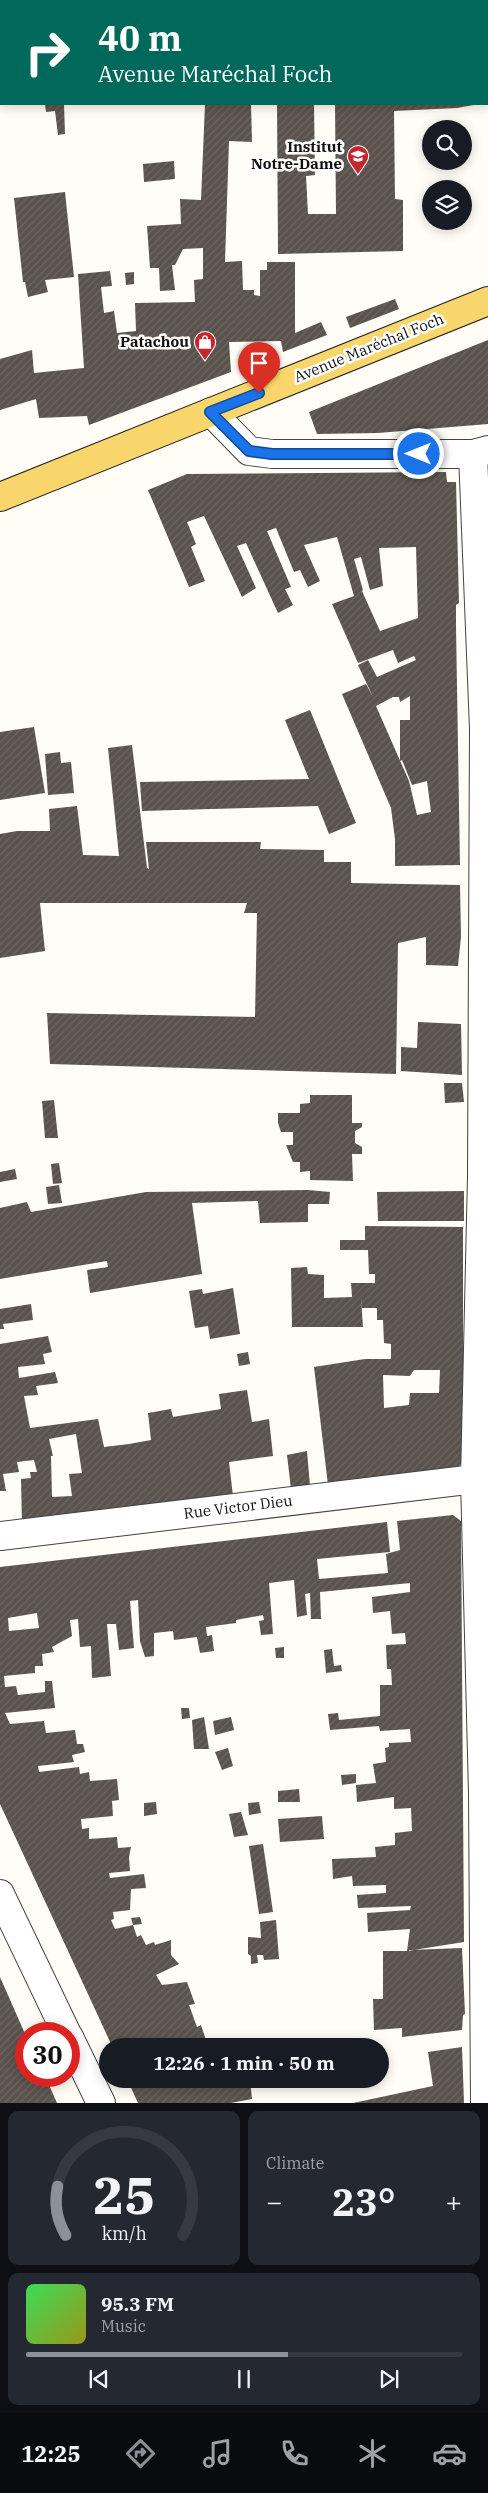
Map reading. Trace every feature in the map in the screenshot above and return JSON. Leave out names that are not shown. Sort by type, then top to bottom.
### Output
[{"type":"main road","name":"Avenue Maréchal Foch","points":[[0,497],[488,301]]},
{"type":"street","points":[[210,412],[249,451],[272,454],[481,452],[484,759],[482,1156],[475,1479],[485,1794],[485,2103]]},
{"type":"street","name":"Rue Victor Dieu","points":[[0,1536],[475,1479]]},
{"type":"street","points":[[0,1894],[7,1924],[61,2022]]},
{"type":"street","points":[[80,2060],[101,2103]]},
{"type":"building","points":[[45,105],[64,105],[65,134],[58,135],[55,111],[46,112]]},
{"type":"building","points":[[205,105],[251,105],[252,142],[229,141],[225,262],[242,261],[243,290],[254,290],[254,295],[260,296],[260,270],[267,270],[267,262],[295,262],[295,333],[321,322],[327,335],[283,352],[281,341],[229,342],[231,372],[89,425],[87,416],[39,418],[36,399],[0,410],[0,359],[32,350],[34,373],[84,368],[78,274],[110,271],[112,286],[101,287],[104,313],[114,311],[117,333],[136,331],[135,303],[195,302],[194,280],[203,279],[203,248],[183,249],[175,265],[172,265],[175,290],[160,291],[159,268],[150,268],[147,226],[181,224],[180,199],[201,200]]},
{"type":"building","points":[[277,105],[314,105],[315,175],[306,176],[308,214],[336,214],[335,105],[474,105],[457,108],[394,111],[395,199],[403,200],[403,251],[278,254]]},
{"type":"building","points":[[174,161],[175,179],[144,182],[143,164]]},
{"type":"building","points":[[65,192],[74,277],[45,280],[48,292],[28,297],[25,282],[23,282],[14,198]]},
{"type":"building","points":[[134,272],[134,284],[126,285],[125,273]]},
{"type":"building","points":[[395,299],[399,309],[350,328],[346,317]]},
{"type":"building","points":[[488,340],[488,424],[378,433],[317,434],[309,412]]},
{"type":"building","points":[[446,472],[447,482],[456,482],[459,603],[456,605],[456,627],[460,865],[395,866],[395,839],[391,808],[342,694],[366,684],[373,697],[358,665],[368,660],[377,677],[416,660],[414,656],[398,663],[393,650],[358,663],[332,604],[354,596],[337,537],[304,545],[320,581],[308,587],[300,570],[294,572],[276,528],[267,531],[291,587],[285,589],[293,605],[278,613],[246,543],[237,546],[256,588],[242,597],[204,516],[187,522],[196,544],[191,547],[205,581],[189,587],[148,490],[187,474]],"holes":[[[416,547],[418,618],[380,631],[362,591],[354,559],[361,557],[370,590],[383,586],[379,548]],[[410,696],[410,720],[400,720],[400,761],[376,706],[393,697],[399,697],[400,702]],[[402,760],[412,785],[427,781],[431,812],[417,815],[409,781],[400,761]]]},
{"type":"building","points":[[310,710],[356,823],[329,834],[318,806],[142,811],[140,782],[309,779],[285,720]]},
{"type":"building","points":[[34,727],[45,793],[0,800],[0,732]]},
{"type":"building","points":[[132,745],[147,868],[149,869],[146,842],[261,842],[260,849],[324,850],[324,862],[351,862],[351,883],[460,885],[461,937],[458,966],[426,965],[426,937],[398,943],[396,1074],[50,1064],[47,1013],[255,1017],[257,913],[244,913],[247,903],[40,903],[45,951],[0,958],[0,834],[17,831],[50,831],[49,809],[77,806],[83,855],[119,856],[108,748]]},
{"type":"building","points":[[60,752],[61,763],[71,762],[74,793],[48,795],[45,754]]},
{"type":"building","points":[[418,1022],[461,1024],[462,1075],[401,1071],[401,1047],[417,1048]]},
{"type":"building","points":[[444,1083],[462,1083],[464,1102],[445,1103]]},
{"type":"building","points":[[310,1095],[352,1095],[352,1123],[362,1123],[362,1127],[355,1131],[355,1143],[362,1147],[362,1154],[352,1154],[353,1181],[310,1180],[310,1171],[300,1172],[300,1162],[293,1162],[286,1145],[293,1145],[293,1132],[281,1132],[278,1123],[278,1113],[300,1113],[300,1104],[310,1103]]},
{"type":"building","points":[[54,1100],[58,1138],[45,1138],[42,1101]]},
{"type":"building","points":[[59,1163],[62,1183],[53,1184],[51,1164]]},
{"type":"building","points":[[15,1169],[17,1179],[0,1182],[0,1172]]},
{"type":"building","points":[[59,1185],[62,1203],[48,1204],[46,1187]]},
{"type":"building","points":[[308,1190],[330,1192],[329,1204],[308,1204],[308,1222],[260,1223],[258,1201],[192,1203],[202,1274],[90,1293],[87,1270],[108,1267],[107,1261],[0,1279],[0,1208],[27,1202],[31,1212],[146,1192]]},
{"type":"building","points":[[464,1191],[464,1221],[378,1221],[377,1192]]},
{"type":"building","points":[[365,1226],[463,1227],[463,1461],[457,1469],[328,1485],[314,1367],[365,1359],[391,1359],[391,1344],[384,1343],[383,1320],[377,1320],[377,1308],[362,1308],[361,1297],[363,1327],[292,1327],[291,1268],[307,1267],[308,1274],[324,1275],[324,1298],[352,1297],[351,1283],[375,1283],[375,1274],[369,1274],[368,1250],[340,1250],[340,1240],[365,1240]],"holes":[[[414,1370],[440,1370],[439,1393],[410,1393],[409,1405],[384,1408],[383,1375],[410,1376]]]},
{"type":"building","points":[[233,1288],[240,1334],[210,1339],[208,1326],[195,1328],[189,1291],[202,1289],[203,1294]]},
{"type":"building","points":[[31,1304],[33,1320],[3,1324],[4,1329],[0,1329],[0,1309]]},
{"type":"building","points":[[48,1336],[52,1352],[43,1354],[45,1364],[18,1367],[19,1378],[55,1372],[58,1383],[36,1386],[38,1395],[24,1396],[30,1428],[98,1419],[104,1447],[129,1444],[151,1440],[148,1413],[171,1409],[173,1417],[221,1409],[219,1394],[247,1390],[252,1422],[269,1419],[273,1456],[229,1462],[233,1496],[22,1524],[21,1479],[31,1478],[30,1472],[37,1472],[34,1460],[17,1462],[19,1472],[3,1474],[6,1491],[0,1491],[0,1344]],"holes":[[[76,1434],[82,1473],[69,1474],[72,1496],[52,1497],[51,1456],[53,1456],[49,1439]]]},
{"type":"building","points":[[248,1352],[250,1364],[239,1366],[237,1354]]},
{"type":"building","points":[[307,1451],[310,1486],[291,1489],[287,1455]]},
{"type":"building","points":[[453,1515],[461,1521],[464,1942],[407,1951],[410,1929],[368,1932],[367,1913],[410,1910],[411,1906],[358,1908],[357,1895],[386,1893],[386,1885],[353,1886],[352,1876],[333,1879],[332,1859],[376,1857],[375,1847],[395,1845],[395,1833],[412,1831],[411,1808],[394,1809],[394,1797],[357,1802],[356,1785],[376,1783],[373,1764],[386,1762],[385,1748],[389,1747],[389,1743],[411,1742],[410,1729],[380,1731],[379,1726],[330,1730],[328,1714],[338,1713],[339,1720],[380,1716],[380,1685],[392,1685],[391,1669],[387,1669],[386,1645],[406,1644],[405,1633],[392,1634],[390,1611],[373,1613],[372,1597],[410,1592],[410,1583],[320,1592],[321,1619],[311,1619],[310,1593],[305,1594],[307,1615],[297,1617],[294,1580],[269,1583],[273,1634],[261,1635],[259,1621],[264,1620],[263,1615],[236,1620],[236,1623],[206,1627],[207,1636],[212,1635],[214,1651],[200,1653],[197,1637],[174,1640],[173,1631],[154,1633],[154,1656],[145,1657],[140,1641],[138,1600],[130,1601],[134,1648],[119,1650],[116,1624],[107,1624],[111,1676],[92,1678],[91,1646],[80,1647],[78,1619],[70,1620],[72,1636],[52,1647],[54,1652],[42,1654],[43,1666],[35,1666],[35,1673],[4,1676],[5,1687],[16,1686],[18,1695],[45,1692],[45,1681],[52,1681],[55,1708],[5,1713],[10,1724],[44,1721],[46,1733],[75,1730],[77,1744],[83,1744],[85,1752],[72,1755],[74,1762],[38,1766],[39,1772],[79,1767],[80,1774],[89,1772],[90,1781],[117,1779],[119,1800],[112,1801],[113,1816],[81,1819],[82,1829],[89,1828],[89,1839],[117,1837],[118,1848],[131,1847],[129,1857],[130,1871],[109,1873],[110,1878],[144,1874],[146,1888],[131,1889],[130,1910],[113,1912],[114,1919],[111,1920],[115,1929],[133,1925],[137,1937],[141,1935],[146,1945],[154,1942],[155,1945],[171,1940],[171,1955],[179,1964],[156,1975],[162,1985],[187,1982],[195,2004],[189,2005],[197,2027],[201,2025],[205,2038],[108,2038],[0,1804],[0,1567],[387,1522],[390,1552],[317,1559],[319,1579],[388,1573],[386,1554],[400,1550],[397,1521]],"holes":[[[37,1613],[39,1628],[9,1631],[8,1618]]]},
{"type":"building","points":[[284,1647],[284,1658],[276,1658],[275,1648]]},
{"type":"building","points":[[332,1649],[334,1666],[341,1665],[342,1671],[326,1673],[324,1650]]},
{"type":"building","points":[[181,1708],[189,1708],[190,1718],[182,1719]]},
{"type":"building","points":[[204,1717],[209,1749],[194,1749],[192,1720]]},
{"type":"building","points":[[231,1717],[234,1730],[215,1735],[213,1721]]},
{"type":"building","points":[[228,1748],[233,1766],[222,1770],[215,1752]]},
{"type":"building","points":[[356,1774],[356,1783],[342,1785],[341,1775]]},
{"type":"building","points":[[299,1789],[300,1802],[278,1802],[278,1791]]},
{"type":"building","points":[[156,1802],[157,1814],[144,1816],[144,1803]]},
{"type":"building","points":[[259,1802],[261,1813],[249,1815],[248,1803]]},
{"type":"building","points":[[241,1812],[248,1835],[234,1837],[229,1814]]},
{"type":"building","points":[[322,1816],[324,1839],[280,1842],[278,1819]]},
{"type":"building","points":[[263,1844],[273,1912],[259,1914],[249,1846]]},
{"type":"building","points":[[140,1917],[142,1924],[133,1925],[131,1918]]},
{"type":"building","points":[[276,1920],[279,1959],[264,1960],[263,1955],[257,1955],[258,1963],[251,1964],[251,1956],[248,1954],[248,1937],[261,1938],[260,1922]]},
{"type":"building","points":[[462,1948],[465,2014],[463,2015],[462,2030],[402,2037],[402,2028],[374,2030],[373,1999],[383,1999],[383,1951]]},
{"type":"building","points":[[0,1977],[20,2022],[15,2022],[15,2087],[50,2087],[57,2103],[0,2103]]},
{"type":"building","points":[[462,2047],[464,2103],[353,2103],[433,2086],[428,2052]]},
{"type":"building","points":[[131,2088],[251,2088],[252,2099],[231,2103],[138,2103]]},
{"type":"place","name":"Institut Notre-Dame","points":[[358,175]]},
{"type":"place","name":"Patachou","points":[[205,361]]},
{"type":"route","points":[[259,393],[210,412],[249,451],[272,454],[419,454]]}]
